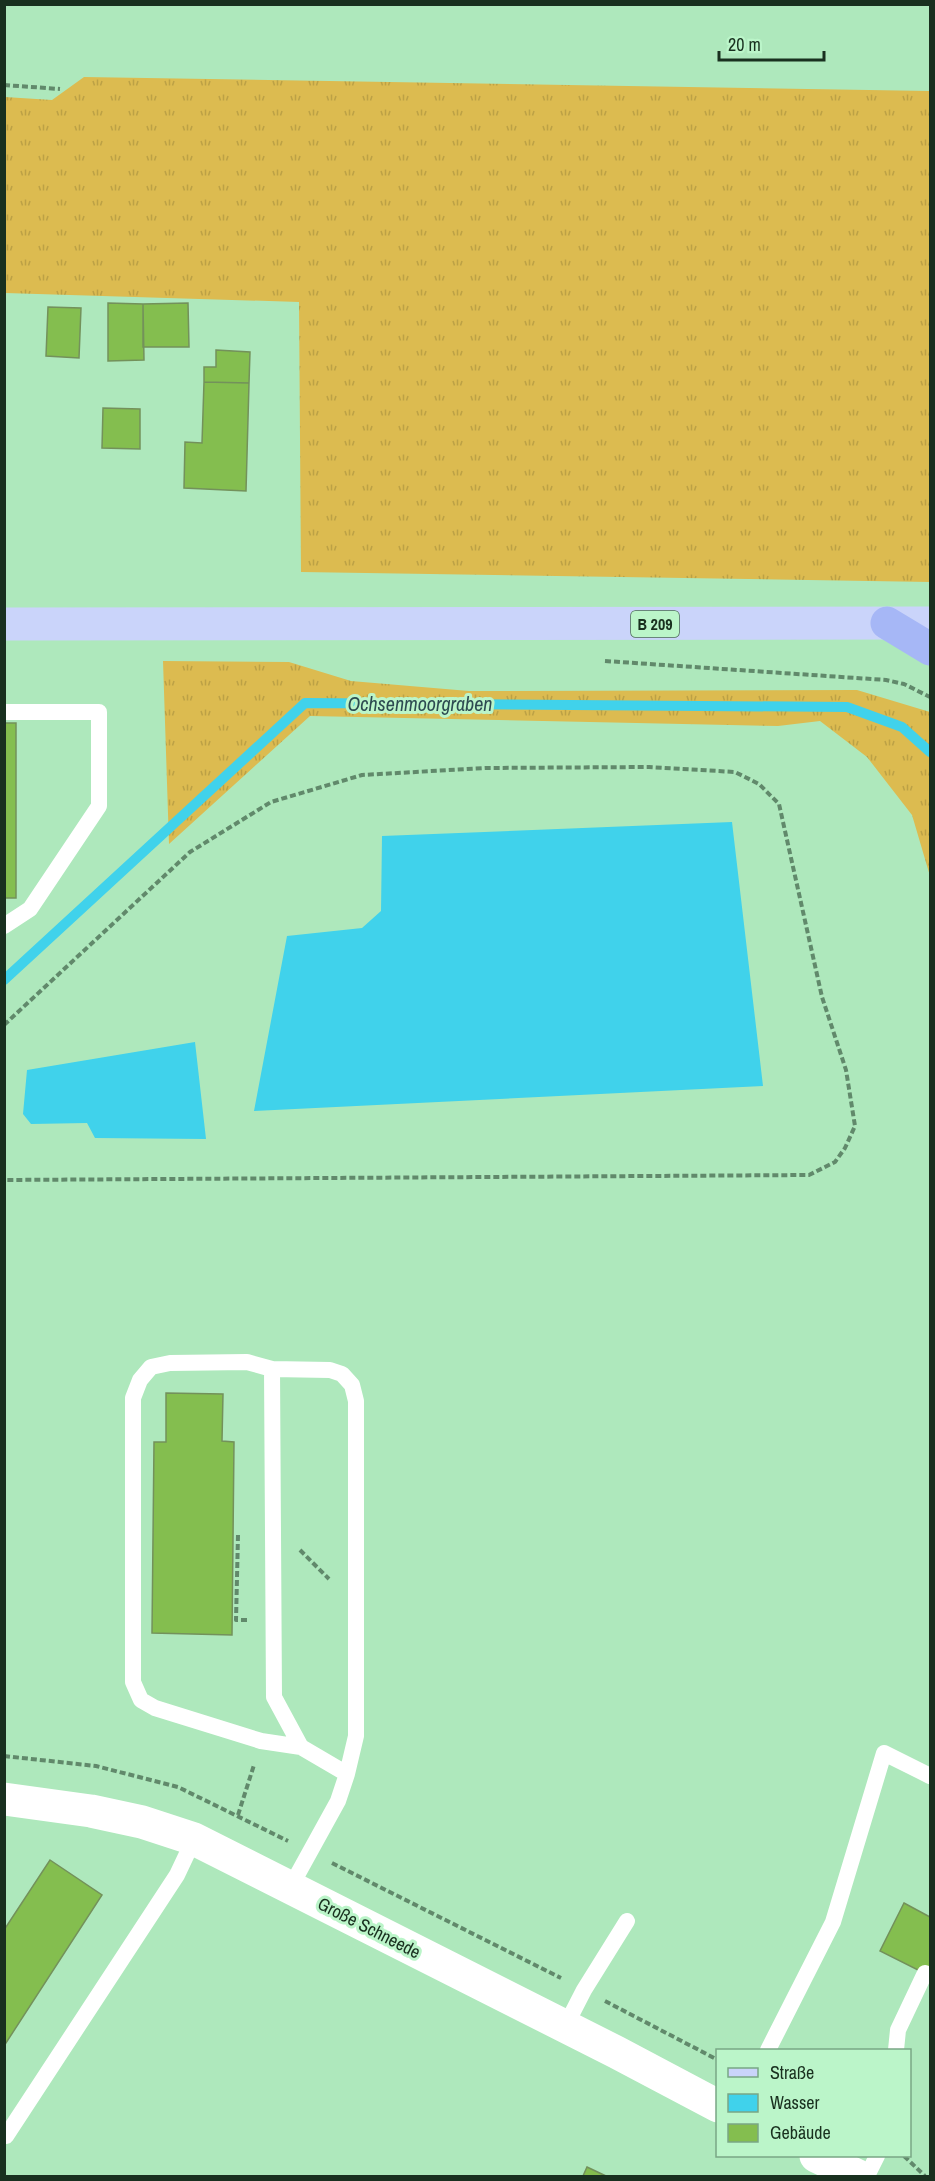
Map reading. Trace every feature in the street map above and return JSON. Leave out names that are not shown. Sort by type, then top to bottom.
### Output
[{"type":"highway","points":[[887,623],[930,649]]},
{"type":"main road","name":"B 209","points":[[4,624],[930,623]]},
{"type":"street","name":"Große Schneede","points":[[4,1799],[91,1810],[142,1822],[194,1839],[716,2105]]},
{"type":"street","points":[[818,2157],[858,2176]]},
{"type":"lane","points":[[4,712],[99,712],[99,806],[30,909],[4,926]]},
{"type":"lane","points":[[290,1888],[338,1801],[347,1774],[356,1736],[356,1401],[352,1385],[342,1374],[330,1370],[272,1369],[247,1362],[170,1363],[151,1367],[140,1380],[133,1398],[133,1682],[141,1700],[155,1708],[261,1741],[301,1747],[347,1774]]},
{"type":"lane","points":[[272,1369],[274,1696],[301,1747]]},
{"type":"lane","points":[[769,2049],[833,1922],[884,1753],[930,1776]]},
{"type":"lane","points":[[6,2136],[177,1875],[194,1839]]},
{"type":"lane","points":[[565,2027],[584,1990],[627,1921]]},
{"type":"lane","points":[[896,2049],[898,2030],[926,1973]]},
{"type":"lane","points":[[867,2176],[876,2157]]},
{"type":"path","points":[[4,85],[60,89]]},
{"type":"path","points":[[886,680],[904,684],[930,697]]},
{"type":"path","points":[[4,1025],[190,852],[271,802],[362,775],[486,768],[649,767],[735,772],[759,784],[779,804],[822,997],[846,1070],[855,1126],[845,1148],[835,1162],[809,1175],[4,1180]]},
{"type":"path","points":[[905,2157],[925,2176]]},
{"type":"green space","points":[[84,77],[930,91],[930,582],[301,572],[299,302],[5,293],[5,97],[52,100]]},
{"type":"green space","points":[[163,661],[289,662],[351,681],[469,691],[857,690],[930,712],[930,876],[912,815],[867,757],[820,721],[778,726],[310,716],[169,844]]},
{"type":"water","points":[[732,822],[763,1086],[254,1111],[287,936],[362,928],[381,911],[382,836]]},
{"type":"water","points":[[195,1042],[206,1139],[95,1138],[87,1123],[31,1124],[23,1114],[27,1070]]},
{"type":"building","points":[[108,303],[143,304],[144,360],[108,361]]},
{"type":"building","points":[[188,303],[189,347],[143,347],[143,304]]},
{"type":"building","points":[[48,307],[81,308],[79,358],[46,356]]},
{"type":"building","points":[[216,350],[250,352],[249,383],[204,382],[204,367],[216,367]]},
{"type":"building","points":[[204,382],[249,383],[246,491],[184,488],[185,442],[202,443]]},
{"type":"building","points":[[103,408],[140,409],[140,449],[102,448]]},
{"type":"building","points":[[4,723],[16,723],[16,898],[4,898]]},
{"type":"building","points":[[166,1393],[223,1394],[222,1441],[234,1442],[232,1635],[152,1633],[154,1442],[166,1442]]},
{"type":"building","points":[[50,1860],[102,1895],[4,2046],[4,1930]]},
{"type":"building","points":[[904,1903],[930,1917],[930,1976],[880,1951]]},
{"type":"building","points":[[587,2167],[606,2176],[583,2176]]},
{"type":"waterway","name":"Ochsenmoorgraben","points":[[4,980],[305,703],[847,707],[902,727],[930,752]]}]
